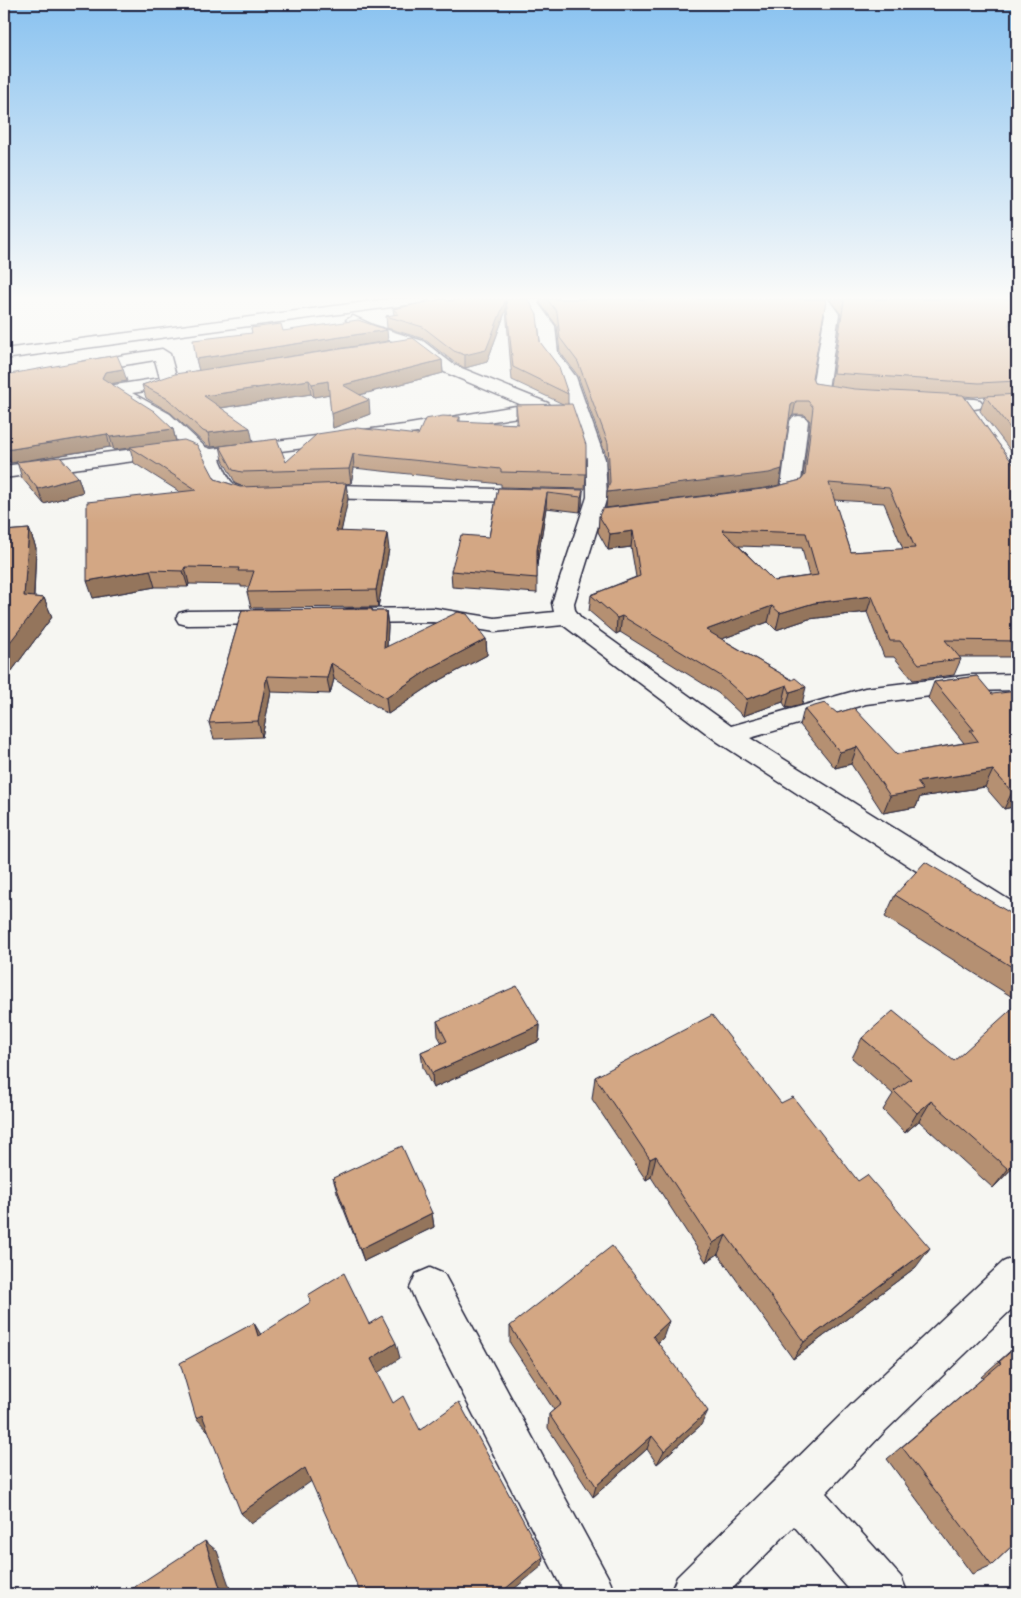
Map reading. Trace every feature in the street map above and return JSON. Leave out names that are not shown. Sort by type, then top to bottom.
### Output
[{"type":"street","points":[[167,374],[169,382]]},
{"type":"street","points":[[461,374],[542,407],[580,414]]},
{"type":"street","points":[[565,374],[596,459],[593,507],[563,603],[569,617],[588,635],[727,736],[1017,920]]},
{"type":"street","points":[[822,374],[819,393],[861,398]]},
{"type":"street","points":[[217,375],[115,390],[164,418],[203,452],[227,490],[244,495],[276,494]]},
{"type":"street","points":[[918,401],[974,411],[994,403]]},
{"type":"street","points":[[4,472],[153,451],[203,452],[404,430],[542,407]]},
{"type":"street","points":[[737,500],[781,494],[790,490],[799,421]]},
{"type":"street","points":[[296,493],[336,491],[558,496]]},
{"type":"street","points":[[325,616],[434,615],[495,624],[569,617]]},
{"type":"street","points":[[187,618],[296,616]]},
{"type":"street","points":[[727,736],[865,696],[972,683],[1017,682]]},
{"type":"street","points":[[694,1594],[870,1416],[1017,1276]]},
{"type":"street","points":[[430,1288],[591,1594]]},
{"type":"street","points":[[796,1492],[884,1594]]},
{"type":"building","points":[[104,374],[102,378],[154,411],[173,429],[110,437],[107,434],[6,450],[4,448],[4,375]]},
{"type":"building","points":[[175,374],[388,374],[343,385],[369,400],[331,414],[328,381],[312,384],[309,380],[204,396],[250,428],[208,433],[203,431],[168,399],[142,385]]},
{"type":"building","points":[[526,374],[561,374],[568,394]]},
{"type":"building","points":[[582,374],[813,374],[814,383],[855,389],[963,395],[1014,465],[1017,466],[1017,641],[945,640],[961,659],[919,664],[900,641],[890,641],[872,596],[814,603],[780,613],[772,606],[706,630],[792,680],[795,678],[806,687],[790,692],[787,685],[747,699],[721,676],[622,616],[617,618],[591,595],[640,576],[633,531],[610,534],[599,516],[602,509],[770,488],[801,480],[805,475],[813,407],[808,401],[796,401],[791,405],[782,469],[769,473],[607,492],[610,482],[608,443]],"holes":[[[829,483],[889,488],[915,548],[851,552]],[[722,530],[806,533],[818,575],[774,581]]]},
{"type":"building","points":[[841,374],[1017,374],[1017,381],[979,383]]},
{"type":"building","points":[[1017,394],[1017,437],[985,396]]},
{"type":"building","points":[[572,404],[586,445],[586,474],[501,472],[501,469],[353,454],[349,469],[242,472],[233,470],[220,446],[277,439],[286,462],[317,434],[357,428],[418,435],[425,419],[443,416],[460,417],[458,421],[518,424],[516,405]]},
{"type":"building","points":[[184,440],[197,445],[215,479],[240,487],[346,483],[336,531],[387,533],[376,590],[247,592],[254,571],[238,571],[239,568],[185,567],[183,571],[150,570],[87,581],[87,502],[197,490],[130,447]]},
{"type":"building","points":[[60,457],[78,477],[38,489],[16,462]]},
{"type":"building","points":[[498,488],[583,490],[581,497],[547,493],[537,550],[537,578],[451,571],[461,535],[489,537]]},
{"type":"building","points":[[29,529],[24,596],[44,598],[4,650],[4,531]]},
{"type":"building","points":[[372,609],[372,611],[386,611],[384,648],[458,612],[467,614],[486,639],[431,668],[386,698],[331,663],[327,678],[267,676],[258,721],[209,723],[242,610]]},
{"type":"building","points":[[977,676],[992,694],[1017,691],[1017,791],[1012,792],[993,770],[917,782],[923,790],[890,796],[857,747],[840,752],[804,709],[825,703],[837,713],[854,708],[897,754],[978,741],[970,730],[974,730],[934,682]]},
{"type":"building","points":[[925,862],[1017,917],[1017,970],[895,895]]},
{"type":"building","points":[[517,986],[540,1025],[432,1073],[421,1052],[447,1041],[437,1021]]},
{"type":"building","points":[[1017,1004],[1017,1160],[1008,1169],[931,1101],[917,1113],[894,1091],[911,1079],[862,1038],[893,1011],[954,1061]]},
{"type":"building","points":[[712,1015],[781,1103],[793,1097],[858,1181],[867,1175],[930,1248],[804,1342],[726,1235],[713,1243],[656,1156],[650,1159],[595,1077]]},
{"type":"building","points":[[402,1146],[432,1213],[360,1249],[333,1178]]},
{"type":"building","points":[[612,1246],[669,1321],[653,1336],[708,1411],[664,1451],[652,1436],[596,1486],[549,1414],[561,1404],[510,1326]]},
{"type":"building","points":[[344,1273],[369,1324],[382,1316],[396,1343],[371,1359],[393,1403],[403,1396],[420,1430],[459,1402],[543,1557],[504,1590],[506,1594],[361,1594],[305,1468],[241,1513],[202,1415],[196,1418],[180,1363],[254,1323],[258,1336],[311,1302],[308,1295]]},
{"type":"building","points":[[1017,1346],[1017,1541],[992,1565],[902,1447],[1001,1363],[999,1362]]},
{"type":"building","points":[[205,1541],[222,1594],[124,1594]]}]
